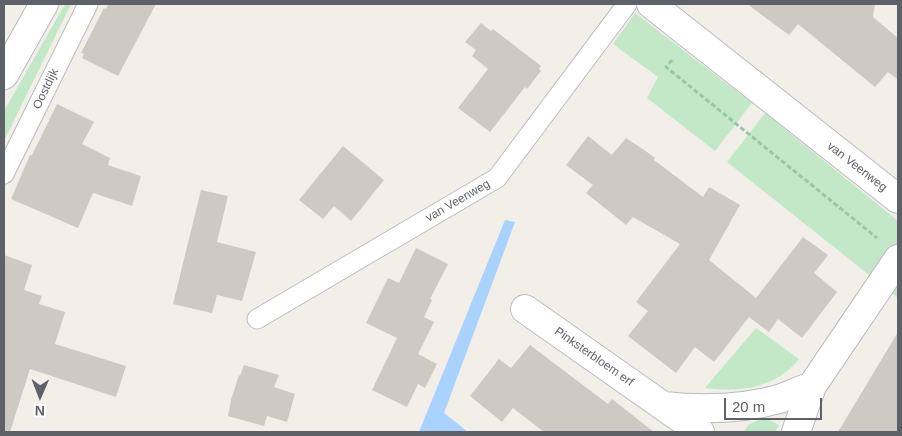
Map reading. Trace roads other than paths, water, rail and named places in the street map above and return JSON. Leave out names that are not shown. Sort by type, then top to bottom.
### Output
[{"type":"street","points":[[4,75],[44,4]]},
{"type":"street","name":"van Veenweg","points":[[651,4],[898,199]]},
{"type":"street","points":[[796,432],[812,386],[891,250]]},
{"type":"street","name":"Pinksterbloem erf","points":[[525,308],[700,432]]},
{"type":"street","name":"Pinksterbloem erf","points":[[664,406],[695,409],[742,405],[778,399],[812,386]]},
{"type":"lane","name":"Oostdijk","points":[[4,174],[88,4]]},
{"type":"lane","name":"van Veenweg","points":[[257,319],[497,178],[627,4]]},
{"type":"water","points":[[505,220],[515,222],[444,413],[468,432],[419,432]]}]
